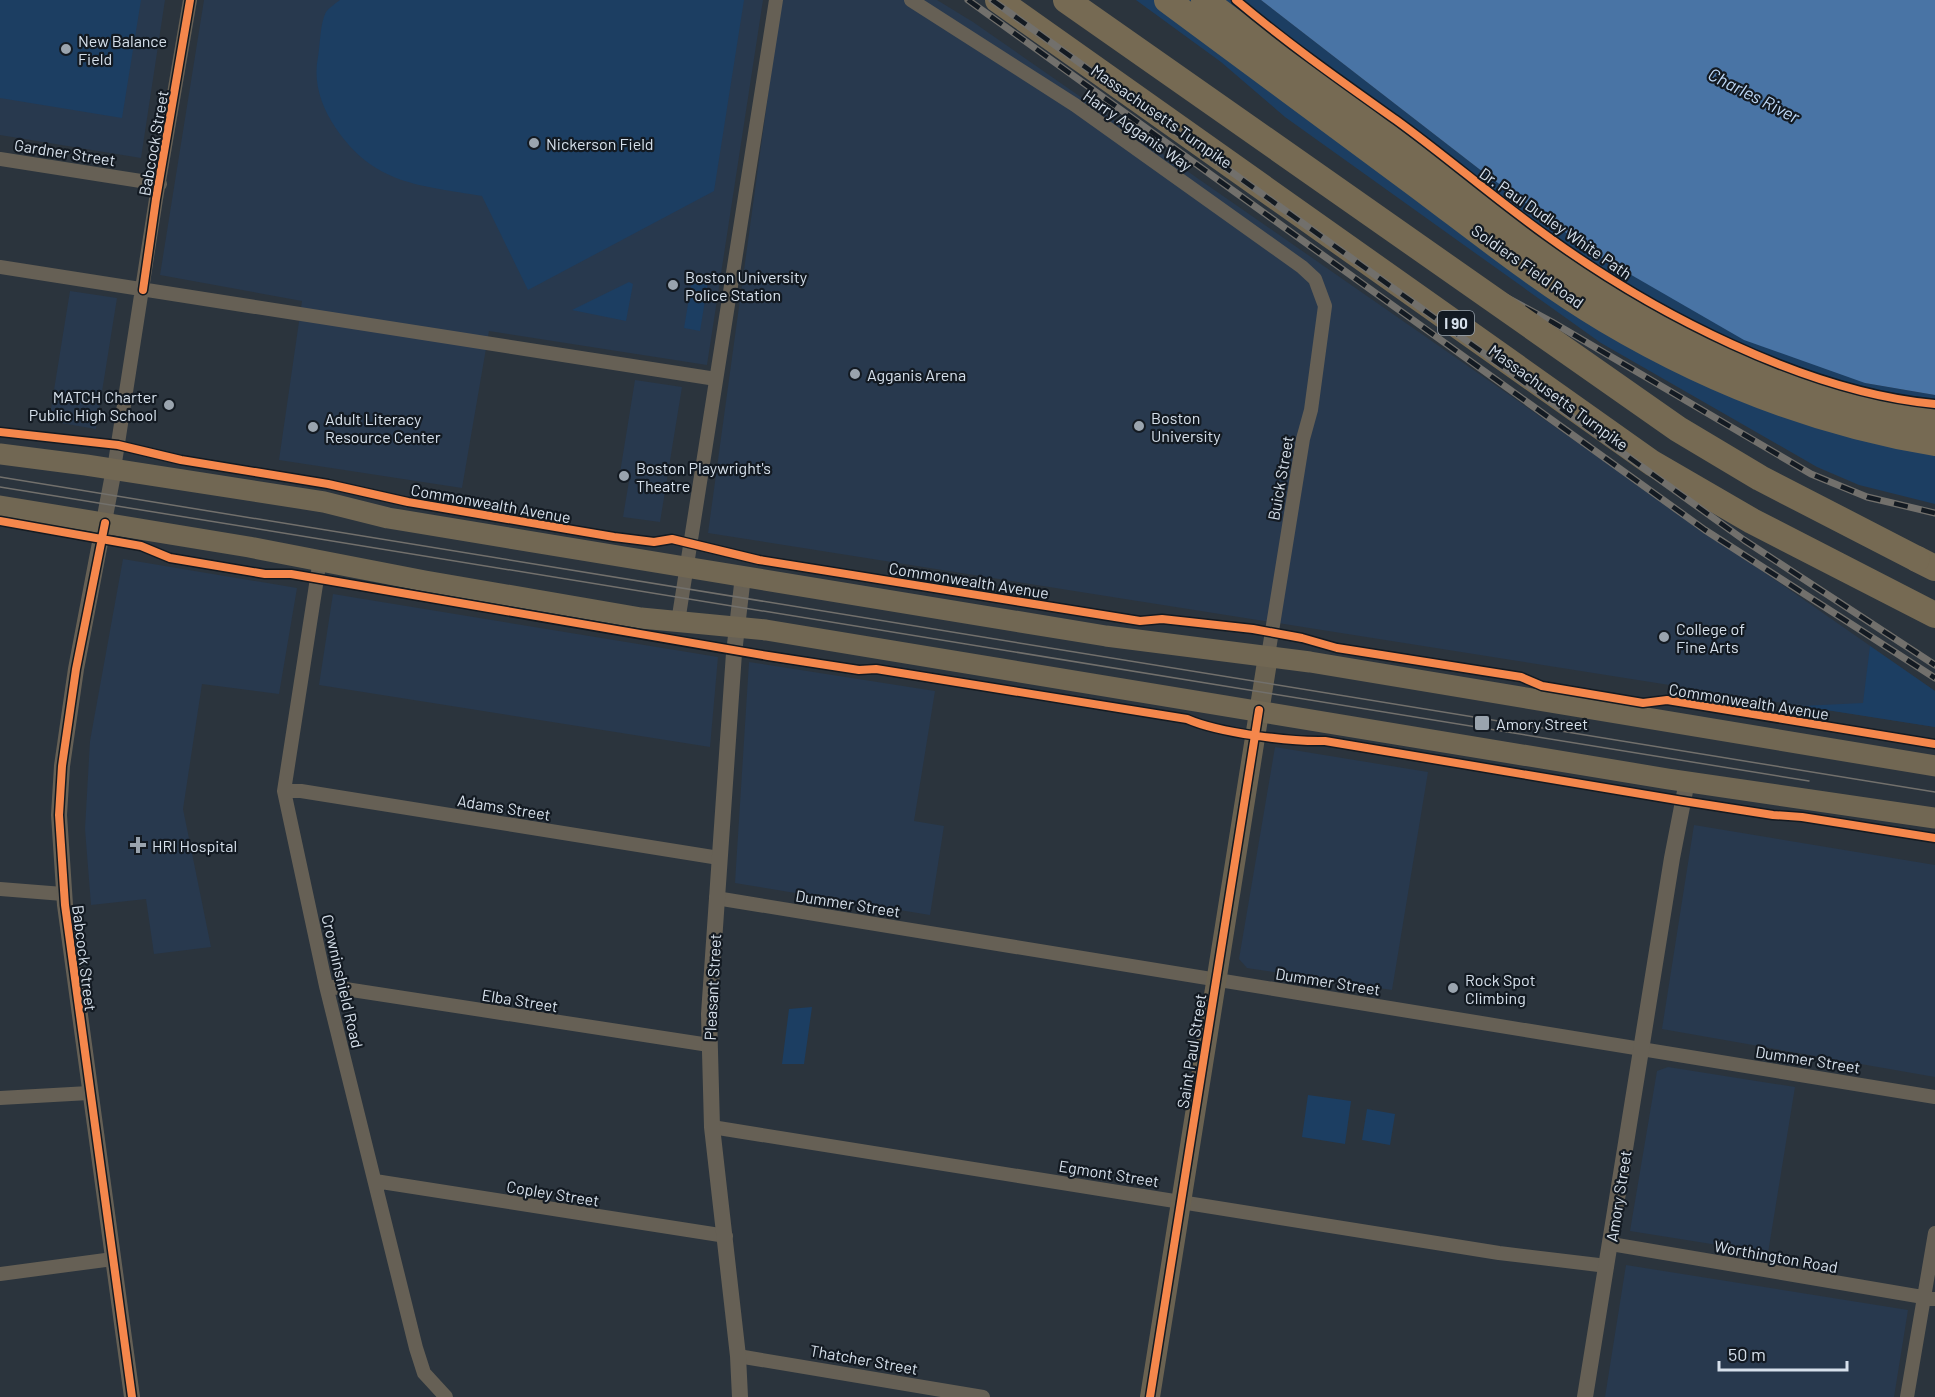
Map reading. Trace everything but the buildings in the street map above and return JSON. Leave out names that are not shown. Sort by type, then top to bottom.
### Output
[{"type":"highway","name":"Massachusetts Turnpike","points":[[998,0],[1652,463],[1752,521],[1935,615]]},
{"type":"highway","name":"I 90","points":[[1066,0],[1678,429],[1760,478],[1926,564]]},
{"type":"highway","name":"Soldiers Field Road","points":[[1167,0],[1529,268],[1605,320],[1688,364],[1776,401],[1862,428],[1935,443]]},
{"type":"highway","name":"Soldiers Field Road","points":[[1204,0],[1542,251],[1616,301],[1698,344],[1784,381],[1868,407],[1935,421]]},
{"type":"main road","name":"Commonwealth Avenue","points":[[0,454],[114,469],[324,502],[388,518],[1106,636],[1268,656],[1935,766]]},
{"type":"main road","points":[[0,506],[320,559],[525,599],[678,622],[736,627],[1259,710],[1687,782],[1935,818]]},
{"type":"main road","name":"Saint Paul Street","points":[[1150,1397],[1268,656]]},
{"type":"street","name":"Babcock Street","points":[[132,1397],[63,894],[60,815],[62,766],[76,669],[105,523],[190,0]]},
{"type":"street","points":[[678,622],[776,0]]},
{"type":"street","name":"Harry Agganis Way","points":[[911,0],[996,52],[1075,105],[1302,267],[1315,279],[1325,306]]},
{"type":"street","name":"Gardner Street","points":[[0,159],[160,184]]},
{"type":"street","points":[[0,267],[716,379]]},
{"type":"street","name":"Buick Street","points":[[1268,656],[1303,439],[1311,410],[1325,306]]},
{"type":"street","name":"Crowninshield Road","points":[[320,559],[284,790],[326,986],[424,1373],[446,1397]]},
{"type":"street","name":"Pleasant Street","points":[[740,1397],[726,1236],[712,1127],[709,1045],[716,898],[736,627],[743,576]]},
{"type":"street","name":"Amory Street","points":[[1585,1397],[1687,782]]},
{"type":"street","name":"Adams Street","points":[[284,790],[301,790],[719,858]]},
{"type":"street","points":[[0,890],[63,894]]},
{"type":"street","name":"Dummer Street","points":[[716,898],[1935,1097]]},
{"type":"street","name":"Elba Street","points":[[326,986],[709,1045]]},
{"type":"street","points":[[0,1098],[89,1093]]},
{"type":"street","name":"Egmont Street","points":[[712,1127],[1499,1253],[1607,1266]]},
{"type":"street","name":"Copley Street","points":[[375,1181],[726,1236]]},
{"type":"street","points":[[1907,1397],[1929,1298],[1935,1233]]},
{"type":"street","name":"Worthington Road","points":[[1611,1244],[1929,1298]]},
{"type":"street","points":[[0,1274],[113,1259]]},
{"type":"street","name":"Thatcher Street","points":[[738,1356],[983,1397]]},
{"type":"shaded area","name":"New Balance Field","points":[[0,0],[165,0],[141,158],[0,135]]},
{"type":"shaded area","name":"New Balance Field","points":[[0,0],[141,0],[122,118],[0,98]]},
{"type":"shaded area","points":[[204,0],[763,0],[707,365],[489,331],[462,488],[279,460],[302,301],[160,275]]},
{"type":"shaded area","name":"Nickerson Field","points":[[340,0],[744,0],[714,191],[528,290],[482,196],[418,185],[382,171],[366,161],[335,127],[319,94],[317,66],[324,17],[327,10]]},
{"type":"shaded area","name":"Boston University","points":[[781,0],[937,0],[973,22],[1935,691],[1935,727],[708,533]]},
{"type":"shaded area","points":[[1136,0],[1261,0],[1483,172],[1865,383],[1935,395],[1935,504],[1859,485],[1817,467],[1601,343],[1285,117],[1221,62]]},
{"type":"shaded area","points":[[693,274],[709,276],[700,331],[684,328]]},
{"type":"shaded area","points":[[629,282],[633,284],[626,321],[572,310]]},
{"type":"shaded area","points":[[70,291],[117,298],[96,429],[49,421]]},
{"type":"shaded area","points":[[635,380],[682,387],[660,522],[623,517],[629,481],[619,479]]},
{"type":"shaded area","points":[[123,559],[297,588],[279,694],[202,684],[183,809],[211,947],[154,954],[146,899],[91,905],[85,829],[90,741]]},
{"type":"shaded area","points":[[333,594],[718,657],[710,747],[319,685]]},
{"type":"shaded area","points":[[1870,646],[1935,691],[1935,727],[1801,706],[1863,703]]},
{"type":"shaded area","points":[[749,662],[935,691],[914,821],[944,826],[930,915],[735,883]]},
{"type":"shaded area","points":[[1275,747],[1428,772],[1392,990],[1247,968],[1239,959]]},
{"type":"shaded area","points":[[1694,825],[1935,865],[1935,1077],[1662,1029]]},
{"type":"shaded area","points":[[812,1007],[804,1064],[782,1064],[789,1009]]},
{"type":"shaded area","points":[[1668,1067],[1795,1087],[1768,1253],[1630,1231],[1657,1071]]},
{"type":"shaded area","points":[[1308,1095],[1351,1101],[1345,1144],[1302,1137]]},
{"type":"shaded area","points":[[1367,1109],[1395,1114],[1390,1145],[1362,1140]]},
{"type":"shaded area","points":[[1626,1265],[1908,1310],[1894,1397],[1605,1397]]},
{"type":"water","name":"Charles River","points":[[1261,0],[1935,0],[1935,395],[1865,383],[1744,340],[1595,254],[1483,172]]},
{"type":"tram line","points":[[0,477],[1935,792]]},
{"type":"tram line","points":[[0,487],[1809,781]]},
{"type":"railway","points":[[968,0],[1705,530],[1935,678]]},
{"type":"railway","points":[[992,0],[1744,540],[1935,665]]},
{"type":"railway","points":[[1057,0],[1354,210],[1422,252],[1552,322],[1811,474],[1867,497],[1935,513]]},
{"type":"cycle path","points":[[143,290],[190,0]]},
{"type":"cycle path","name":"Dr. Paul Dudley White Path","points":[[1236,0],[1528,222],[1588,265],[1634,293],[1731,344],[1782,366],[1885,396],[1935,404]]},
{"type":"cycle path","points":[[0,432],[118,445],[181,460],[328,484],[408,502],[614,537],[654,542],[672,539],[759,560],[1140,621],[1162,619],[1253,629],[1302,638],[1337,648],[1521,677],[1542,686],[1643,703],[1667,700],[1935,744]]},
{"type":"cycle path","points":[[0,521],[141,546],[170,558],[265,574],[291,574],[768,656],[859,670],[876,669],[1187,719],[1255,736],[1325,741],[1683,801],[1935,838]]},
{"type":"cycle path","points":[[105,523],[76,669],[62,766],[59,815],[65,905],[132,1397]]},
{"type":"cycle path","points":[[1150,1397],[1259,710]]},
{"type":"place","name":"New Balance Field","points":[[66,49]]},
{"type":"place","name":"Nickerson Field","points":[[534,143]]},
{"type":"place","name":"Boston University Police Station","points":[[673,285]]},
{"type":"place","name":"Agganis Arena","points":[[855,374]]},
{"type":"place","name":"MATCH Charter Public High School","points":[[169,405]]},
{"type":"place","name":"Boston University","points":[[1139,426]]},
{"type":"place","name":"Adult Literacy Resource Center","points":[[313,427]]},
{"type":"place","name":"Boston Playwright's Theatre","points":[[624,476]]},
{"type":"place","name":"College of Fine Arts","points":[[1664,637]]},
{"type":"place","name":"Amory Street","points":[[1482,723]]},
{"type":"place","name":"HRI Hospital","points":[[138,845]]},
{"type":"place","name":"Rock Spot Climbing","points":[[1453,988]]}]
